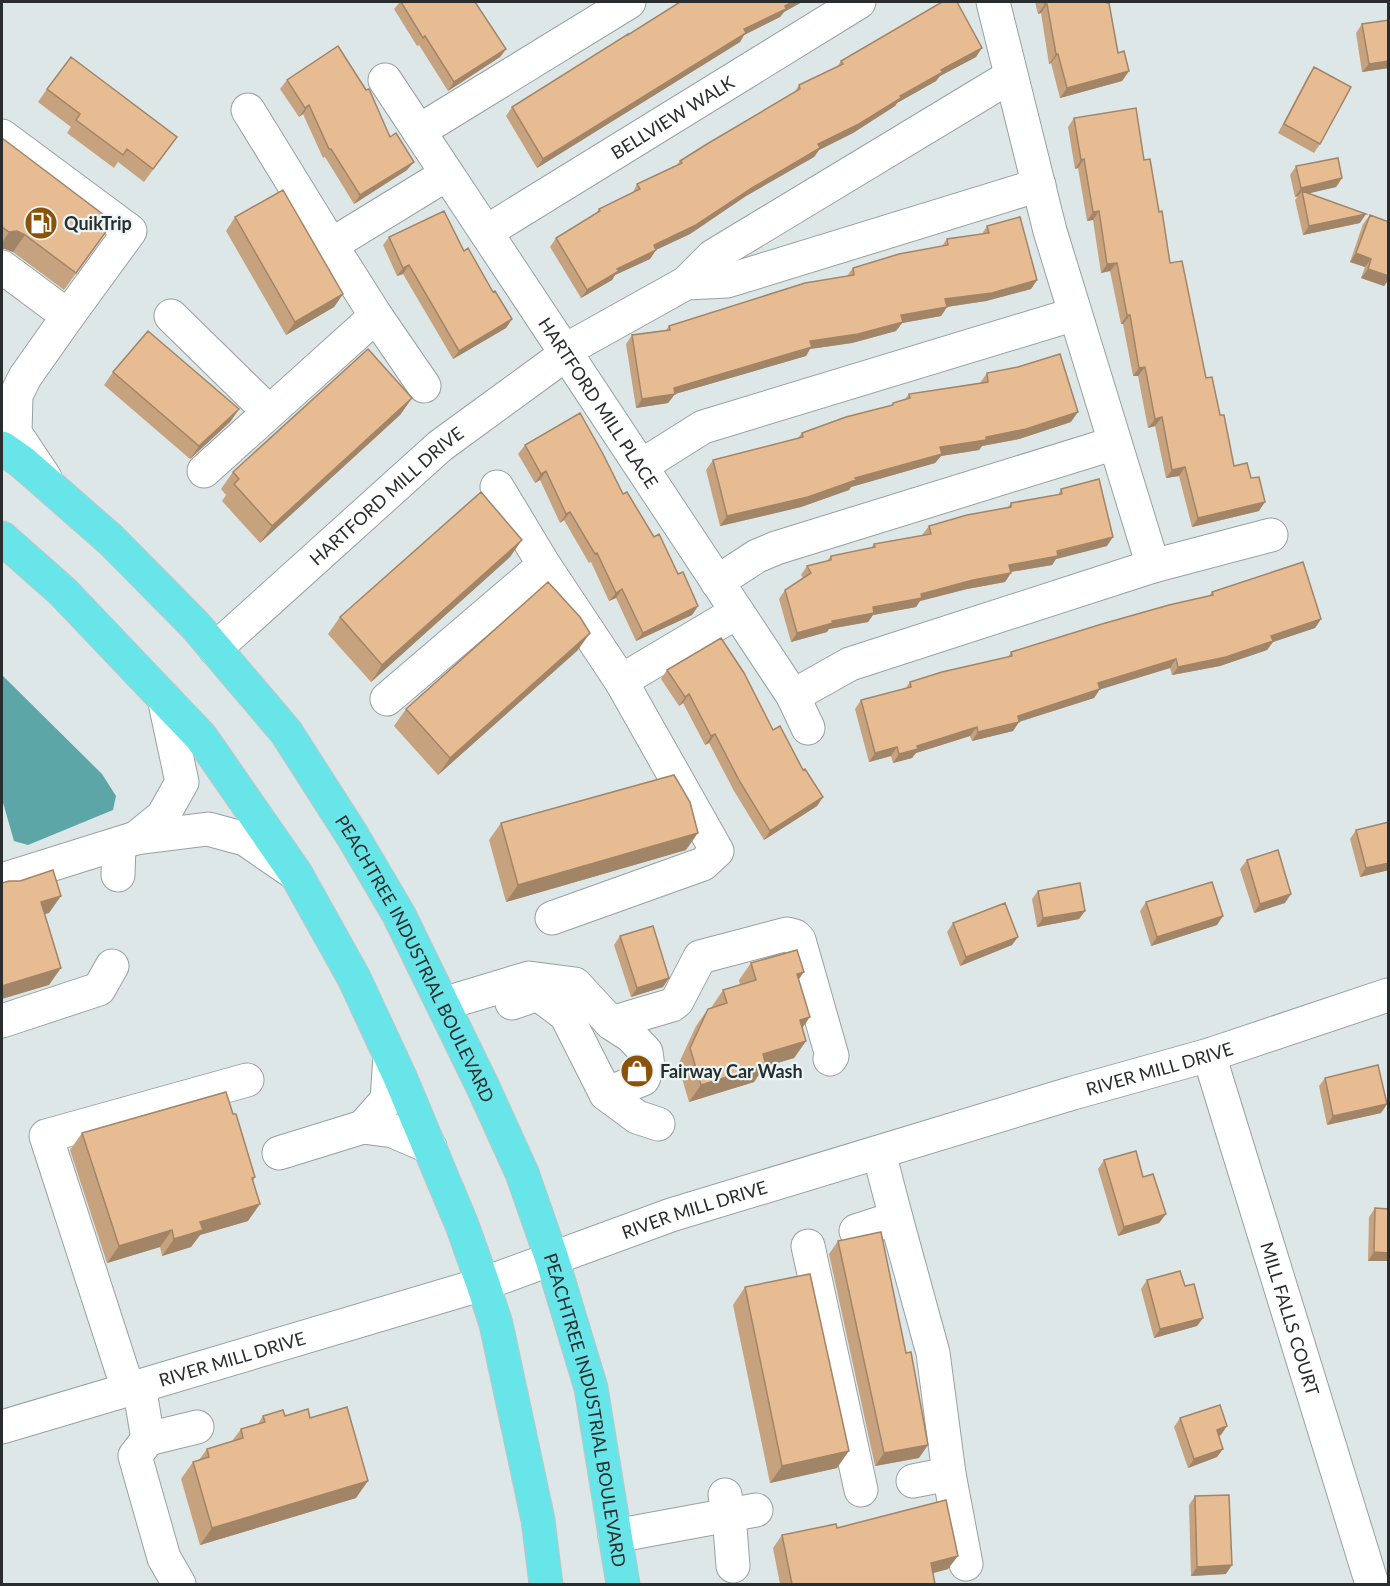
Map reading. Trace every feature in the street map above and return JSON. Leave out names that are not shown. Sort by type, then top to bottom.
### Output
[{"type":"highway","name":"PEACHTREE INDUSTRIAL BOULEVARD","points":[[2,448],[111,540],[195,625],[286,732],[399,915],[522,1173],[552,1259],[591,1388],[623,1584]]},
{"type":"highway","points":[[2,538],[63,592],[201,737],[296,874],[354,978],[430,1147],[462,1225],[496,1324],[538,1520],[546,1584]]},
{"type":"street","points":[[419,131],[629,2]]},
{"type":"street","name":"BELLVIEW WALK","points":[[486,232],[859,2]]},
{"type":"street","points":[[993,2],[1050,231],[1153,566]]},
{"type":"street","points":[[686,283],[713,256],[1011,76]]},
{"type":"street","name":"HARTFORD MILL PLACE","points":[[385,80],[793,696],[808,728]]},
{"type":"street","points":[[248,110],[376,316],[424,386]]},
{"type":"street","points":[[13,154],[87,214],[130,231],[69,316],[13,383],[16,395],[15,433],[51,488]]},
{"type":"street","points":[[331,245],[447,174]]},
{"type":"street","points":[[686,283],[727,281],[1039,185]]},
{"type":"street","points":[[28,280],[69,316]]},
{"type":"street","name":"HARTFORD MILL DRIVE","points":[[215,649],[440,446],[565,352],[686,283]]},
{"type":"street","points":[[641,466],[703,427],[1075,314]]},
{"type":"street","points":[[171,315],[269,412]]},
{"type":"street","points":[[204,471],[376,316]]},
{"type":"street","points":[[717,582],[757,556],[776,548],[1115,443]]},
{"type":"street","points":[[497,487],[544,565],[621,681],[717,851],[703,864],[552,918]]},
{"type":"street","points":[[793,696],[850,664],[1153,566],[1272,535]]},
{"type":"street","points":[[387,699],[544,565]]},
{"type":"street","points":[[621,681],[737,612]]},
{"type":"street","points":[[124,852],[163,816],[182,782],[164,698]]},
{"type":"street","points":[[2,880],[124,852],[208,829],[245,838],[296,874]]},
{"type":"street","points":[[611,1023],[672,1005],[677,1001],[700,957],[787,934],[799,940],[831,1057]]},
{"type":"street","points":[[2,1021],[99,989],[112,966]]},
{"type":"street","points":[[447,1014],[529,978],[575,984],[611,1023],[632,1036],[646,1053],[648,1067],[643,1079],[606,1094]]},
{"type":"street","points":[[447,1014],[538,994],[566,1015],[606,1094],[637,1117],[658,1124]]},
{"type":"street","name":"RIVER MILL DRIVE","points":[[2,1427],[483,1284],[671,1215],[1209,1055],[1389,995]]},
{"type":"street","name":"MILL FALLS COURT","points":[[1209,1055],[1372,1584]]},
{"type":"street","points":[[363,1127],[387,1100],[390,1056]]},
{"type":"street","points":[[148,1439],[133,1388],[46,1136],[247,1080]]},
{"type":"street","points":[[279,1154],[363,1127],[393,1131],[430,1147]]},
{"type":"street","points":[[879,1153],[933,1353],[949,1474],[966,1564]]},
{"type":"street","points":[[856,1231],[896,1218]]},
{"type":"street","points":[[808,1246],[861,1490]]},
{"type":"street","points":[[179,1584],[164,1558],[135,1456],[148,1439],[197,1427]]},
{"type":"street","points":[[912,1480],[949,1474]]},
{"type":"street","points":[[615,1536],[737,1506],[733,1566]]},
{"type":"water","points":[[2,675],[102,774],[116,796],[113,810],[28,845],[14,841],[2,799]]},
{"type":"building","points":[[401,2],[475,2],[506,49],[454,82]]},
{"type":"building","points":[[680,2],[793,2],[785,6],[786,9],[744,29],[746,33],[543,159],[512,107]]},
{"type":"building","points":[[942,2],[957,2],[982,48],[941,70],[943,72],[900,96],[901,98],[859,124],[818,144],[820,148],[752,188],[696,225],[654,245],[656,250],[617,269],[619,271],[587,290],[556,238],[600,211],[599,209],[640,189],[637,184],[682,163],[680,161],[800,89],[799,85],[843,64],[841,61]]},
{"type":"building","points":[[1044,2],[1109,3],[1118,53],[1124,51],[1129,71],[1067,88],[1058,54],[1056,54],[1047,4]]},
{"type":"building","points":[[1389,20],[1389,61],[1369,64],[1362,24]]},
{"type":"building","points":[[338,46],[366,90],[369,89],[390,137],[396,133],[414,162],[360,195],[329,149],[309,105],[305,108],[287,80]]},
{"type":"building","points":[[71,57],[177,137],[153,169],[127,149],[123,155],[76,120],[80,114],[47,89]]},
{"type":"building","points":[[1314,67],[1351,87],[1320,144],[1284,124]]},
{"type":"building","points":[[1136,108],[1144,160],[1150,159],[1159,212],[1162,211],[1170,263],[1182,261],[1206,378],[1212,377],[1220,415],[1224,415],[1234,466],[1247,463],[1251,478],[1259,477],[1265,502],[1198,518],[1185,467],[1172,470],[1162,417],[1155,419],[1145,367],[1139,368],[1130,315],[1127,315],[1117,263],[1107,264],[1099,211],[1093,212],[1074,118]]},
{"type":"building","name":"QuikTrip","points":[[2,138],[113,222],[76,273],[25,235],[17,231],[9,232],[2,227]]},
{"type":"building","points":[[1338,158],[1342,178],[1301,188],[1296,166]]},
{"type":"building","points":[[283,190],[343,294],[295,322],[235,217]]},
{"type":"building","points":[[1302,191],[1366,214],[1309,226]]},
{"type":"building","points":[[444,211],[464,251],[468,248],[493,292],[495,291],[512,319],[459,351],[409,265],[403,268],[389,237]]},
{"type":"building","points":[[1370,215],[1389,222],[1389,276],[1368,269],[1371,259],[1356,253]]},
{"type":"building","points":[[1020,217],[1037,280],[992,293],[945,299],[947,307],[901,315],[903,322],[858,334],[810,341],[812,347],[674,388],[675,394],[642,399],[632,335],[670,330],[669,326],[805,283],[854,275],[853,268],[899,254],[948,245],[947,239],[989,233],[987,226]]},
{"type":"building","points":[[148,331],[239,409],[199,446],[113,372]]},
{"type":"building","points":[[368,349],[412,398],[272,526],[234,484],[239,479],[233,472]]},
{"type":"building","points":[[1060,354],[1078,412],[1026,429],[986,437],[986,440],[940,447],[942,454],[855,478],[856,480],[808,497],[727,516],[713,460],[803,437],[802,433],[846,417],[893,405],[893,403],[910,398],[909,394],[988,382],[987,373],[1018,367]]},
{"type":"building","points":[[580,413],[623,494],[627,492],[654,537],[659,534],[678,574],[683,572],[698,606],[643,633],[622,589],[616,593],[597,553],[595,554],[570,512],[566,514],[546,471],[541,474],[525,445]]},
{"type":"building","points":[[1099,479],[1113,537],[1057,551],[1058,556],[1009,565],[1011,573],[973,580],[921,594],[922,598],[873,607],[874,613],[832,621],[833,623],[797,633],[785,590],[811,573],[807,566],[831,560],[831,556],[875,547],[874,544],[931,534],[929,526],[967,515],[1011,507],[1011,503],[1062,494],[1061,489]]},
{"type":"building","points":[[481,492],[522,540],[382,665],[340,617]]},
{"type":"building","points":[[1303,562],[1321,619],[1271,636],[1273,641],[1226,657],[1178,667],[1176,659],[1098,683],[1100,689],[1018,716],[1019,722],[978,732],[977,727],[899,754],[897,747],[875,753],[861,700],[911,687],[910,682],[942,672],[1012,656],[1011,652],[1102,624],[1213,595],[1212,592]]},
{"type":"building","points":[[548,582],[580,617],[590,633],[450,758],[406,709]]},
{"type":"building","points":[[721,638],[744,673],[773,730],[780,726],[803,770],[805,769],[823,797],[770,831],[740,782],[715,734],[711,736],[689,694],[685,697],[667,670]]},
{"type":"building","points":[[674,775],[690,802],[698,833],[518,885],[501,823]]},
{"type":"building","points":[[1389,822],[1389,863],[1366,868],[1356,830]]},
{"type":"building","points":[[1278,850],[1291,894],[1260,904],[1247,860]]},
{"type":"building","points":[[53,870],[61,896],[41,902],[61,968],[2,986],[2,883],[20,881]]},
{"type":"building","points":[[1212,882],[1223,916],[1157,937],[1146,902]]},
{"type":"building","points":[[1080,883],[1085,911],[1043,918],[1038,891]]},
{"type":"building","points":[[1005,903],[1018,937],[966,957],[953,923]]},
{"type":"building","points":[[653,926],[669,978],[637,988],[620,936]]},
{"type":"building","points":[[797,950],[804,972],[797,974],[810,1017],[800,1020],[806,1041],[763,1054],[766,1065],[701,1085],[690,1048],[708,1009],[727,1003],[723,990],[756,980],[751,963]]},
{"type":"building","points":[[1378,1065],[1387,1104],[1333,1116],[1325,1078]]},
{"type":"building","points":[[226,1092],[233,1114],[236,1114],[255,1177],[252,1178],[260,1204],[200,1222],[203,1230],[174,1239],[172,1230],[119,1246],[82,1133]]},
{"type":"building","points":[[1136,1151],[1143,1177],[1153,1174],[1166,1214],[1124,1227],[1104,1160]]},
{"type":"building","points":[[1375,1208],[1389,1209],[1389,1253],[1374,1252]]},
{"type":"building","points":[[881,1232],[906,1353],[911,1352],[928,1445],[884,1453],[838,1241]]},
{"type":"building","points":[[1180,1271],[1185,1286],[1194,1284],[1203,1318],[1160,1329],[1147,1280]]},
{"type":"building","points":[[810,1274],[849,1451],[782,1466],[745,1287]]},
{"type":"building","points":[[1220,1405],[1227,1426],[1217,1430],[1223,1449],[1194,1459],[1180,1418]]},
{"type":"building","points":[[347,1407],[368,1481],[212,1528],[193,1462],[209,1457],[207,1449],[243,1438],[241,1429],[265,1422],[263,1416],[283,1410],[285,1416],[308,1409],[310,1418]]},
{"type":"building","points":[[1229,1495],[1232,1565],[1197,1567],[1195,1496]]},
{"type":"building","points":[[946,1500],[958,1556],[931,1563],[935,1584],[792,1584],[782,1535],[836,1524],[837,1528]]},
{"type":"place","name":"QuikTrip","points":[[41,223]]},
{"type":"place","name":"Fairway Car Wash","points":[[637,1071]]}]
